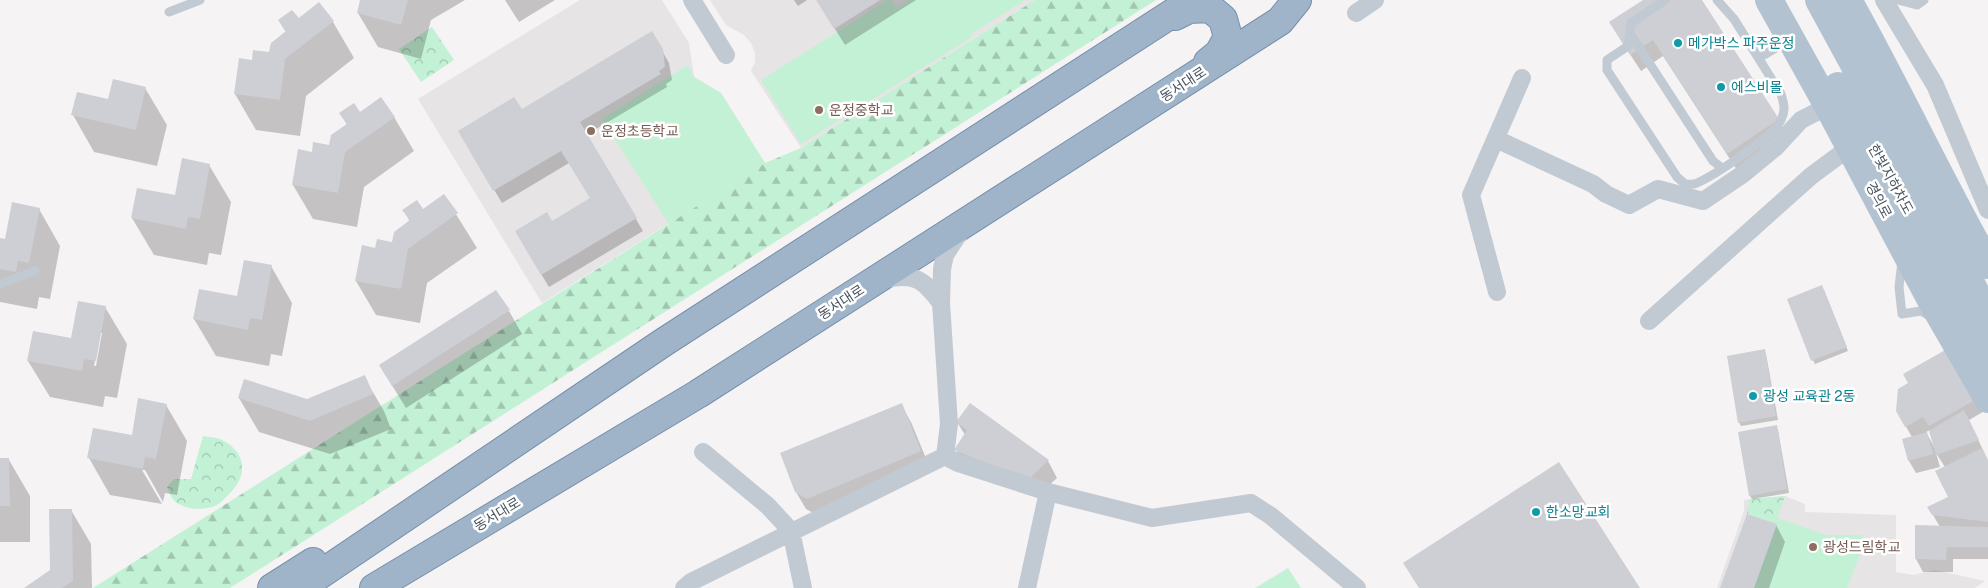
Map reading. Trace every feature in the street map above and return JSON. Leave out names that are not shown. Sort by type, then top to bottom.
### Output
[{"type":"highway","points":[[272,588],[664,342],[1193,0]]},
{"type":"highway","name":"동서대로","points":[[374,588],[698,394],[1280,21],[1298,0]]},
{"type":"highway","points":[[1149,29],[1188,9],[1210,8],[1223,19],[1228,37],[1219,53],[1182,84]]},
{"type":"highway","points":[[300,588],[664,342]]},
{"type":"highway","points":[[400,588],[698,394]]},
{"type":"main road","name":"경의로","points":[[1769,0],[1905,248],[1942,320],[1988,399]]},
{"type":"main road","name":"한빛지하차도","points":[[1789,0],[1930,249],[1988,360]]},
{"type":"main road","points":[[1819,0],[1936,216],[1988,317]]},
{"type":"main road","points":[[1848,0],[1988,266]]},
{"type":"street","points":[[692,0],[726,55]]},
{"type":"street","points":[[1356,13],[1375,0]]},
{"type":"street","points":[[1884,0],[1935,85],[1988,210]]},
{"type":"street","points":[[1497,292],[1471,195],[1522,78]]},
{"type":"street","points":[[1496,139],[1593,184],[1606,194],[1629,205],[1658,189],[1703,201],[1743,174],[1776,147],[1801,120],[1828,106]]},
{"type":"street","points":[[1649,322],[1811,176],[1850,147]]},
{"type":"street","points":[[945,456],[949,424],[941,302],[942,269],[945,256],[958,234],[976,216]]},
{"type":"street","points":[[855,293],[885,279],[902,276],[916,278],[929,286],[941,302]]},
{"type":"street","points":[[703,452],[768,506],[792,531],[803,588]]},
{"type":"street","points":[[945,456],[958,463],[1048,492],[1152,518],[1251,503],[1271,516],[1357,588]]},
{"type":"street","points":[[684,588],[691,582],[945,456]]},
{"type":"street","points":[[1027,588],[1048,492]]},
{"type":"lane","points":[[169,12],[200,0]]},
{"type":"lane","points":[[1665,0],[1631,23],[1631,35],[1628,46],[1607,60],[1608,70],[1677,176],[1686,184],[1696,184],[1771,134],[1781,120],[1785,107],[1781,94],[1734,18],[1718,0]]},
{"type":"lane","points":[[1898,0],[1916,5],[1924,0]]},
{"type":"lane","points":[[1631,35],[1713,161],[1722,168]]},
{"type":"lane","points":[[1759,58],[1792,39]]},
{"type":"lane","points":[[0,284],[36,271]]},
{"type":"shaded area","name":"운정초등학교","points":[[580,0],[662,0],[689,43],[694,77],[721,93],[765,163],[542,303],[418,99]]},
{"type":"shaded area","name":"운정중학교","points":[[710,0],[1035,0],[801,148],[751,71],[755,62],[755,53],[751,43],[744,35],[726,25]]},
{"type":"shaded area","name":"광성드림학교","points":[[1785,496],[1805,504],[1805,512],[1896,515],[1896,572],[1913,575],[1935,570],[1985,581],[1975,588],[1717,588],[1744,511],[1744,500]]},
{"type":"green space","name":"운정중학교","points":[[888,0],[891,0],[896,8],[910,0],[1025,0],[971,34],[972,37],[801,144],[761,80]]},
{"type":"green space","points":[[1035,0],[1156,0],[230,588],[93,588],[765,163],[801,148]]},
{"type":"green space","points":[[432,27],[454,60],[421,82],[399,49]]},
{"type":"green space","points":[[688,65],[694,77],[721,93],[765,163],[669,224],[602,119]]},
{"type":"green space","points":[[203,436],[220,439],[231,445],[241,459],[242,474],[234,489],[219,504],[204,509],[186,507],[172,498],[167,487],[174,479],[191,479]]},
{"type":"green space","points":[[1785,496],[1777,518],[1777,524],[1747,514],[1749,499]]},
{"type":"green space","points":[[1777,518],[1826,535],[1862,535],[1865,541],[1847,588],[1754,588],[1777,524]]},
{"type":"green space","points":[[1288,568],[1301,588],[1255,588]]},
{"type":"building","points":[[360,0],[408,0],[401,25],[357,13]]},
{"type":"building","points":[[816,0],[880,0],[834,29]]},
{"type":"building","name":"에스비몰","points":[[1643,0],[1702,0],[1779,119],[1727,154],[1653,40],[1630,55],[1609,22]]},
{"type":"building","points":[[319,2],[334,21],[285,59],[280,100],[234,94],[239,58],[252,60],[253,50],[269,52],[271,43],[286,31],[278,20],[292,10],[299,18]]},
{"type":"building","points":[[652,31],[663,49],[665,67],[659,71],[661,74],[580,122],[637,218],[541,275],[515,231],[547,212],[552,221],[590,198],[561,151],[493,191],[458,131],[514,97],[522,109]]},
{"type":"building","points":[[113,79],[146,87],[136,130],[71,115],[77,92],[108,99]]},
{"type":"building","points":[[381,97],[395,117],[345,152],[338,193],[292,185],[298,149],[312,152],[313,142],[329,145],[331,135],[347,124],[339,113],[354,103],[360,112]]},
{"type":"building","points":[[182,158],[210,164],[200,219],[188,217],[186,229],[131,218],[137,188],[175,195]]},
{"type":"building","points":[[444,194],[458,213],[408,249],[401,289],[355,281],[362,245],[375,248],[377,239],[392,242],[394,232],[410,220],[402,210],[417,200],[423,209]]},
{"type":"building","points":[[12,202],[40,208],[29,263],[18,261],[16,272],[0,269],[0,238],[5,239]]},
{"type":"building","points":[[244,260],[272,265],[262,320],[250,318],[248,330],[193,319],[199,289],[237,296]]},
{"type":"building","points":[[1822,285],[1847,347],[1811,361],[1787,299]]},
{"type":"building","points":[[496,290],[510,310],[392,386],[379,365]]},
{"type":"building","points":[[78,301],[106,306],[96,361],[84,359],[82,371],[27,361],[33,331],[71,338]]},
{"type":"building","name":"광성 교육관 2동","points":[[1765,349],[1776,416],[1738,423],[1727,356]]},
{"type":"building","points":[[1947,349],[1977,399],[1929,426],[1923,417],[1905,427],[1896,411],[1898,389],[1908,383],[1903,374]]},
{"type":"building","points":[[365,375],[373,394],[310,421],[238,398],[244,379],[307,399]]},
{"type":"building","points":[[138,398],[167,404],[156,459],[145,457],[143,469],[87,458],[93,428],[132,435]]},
{"type":"building","points":[[902,403],[921,451],[807,499],[795,492],[780,453]]},
{"type":"building","points":[[970,403],[1049,460],[1028,480],[954,450],[967,430],[956,422]]},
{"type":"building","points":[[1964,410],[1979,440],[1936,455],[1929,431]]},
{"type":"building","points":[[1777,425],[1787,489],[1749,496],[1738,432]]},
{"type":"building","points":[[1927,432],[1933,454],[1908,461],[1902,439]]},
{"type":"building","points":[[1982,448],[1988,460],[1988,522],[1932,515],[1927,507],[1948,497],[1935,471]]},
{"type":"building","points":[[0,458],[9,458],[10,506],[0,506]]},
{"type":"building","name":"한소망교회","points":[[1559,462],[1640,588],[1419,588],[1403,563]]},
{"type":"building","points":[[49,509],[72,509],[73,581],[62,588],[24,588],[50,570]]},
{"type":"building","points":[[1747,514],[1777,524],[1754,588],[1720,588]]},
{"type":"building","points":[[1915,525],[1988,527],[1988,547],[1947,547],[1946,560],[1915,559]]},
{"type":"place","name":"메가박스 파주운정","points":[[1678,43]]},
{"type":"place","name":"에스비몰","points":[[1721,87]]},
{"type":"place","name":"운정중학교","points":[[819,110]]},
{"type":"place","name":"운정초등학교","points":[[591,131]]},
{"type":"place","name":"광성 교육관 2동","points":[[1753,396]]},
{"type":"place","name":"한소망교회","points":[[1536,512]]},
{"type":"place","name":"광성드림학교","points":[[1813,547]]}]
